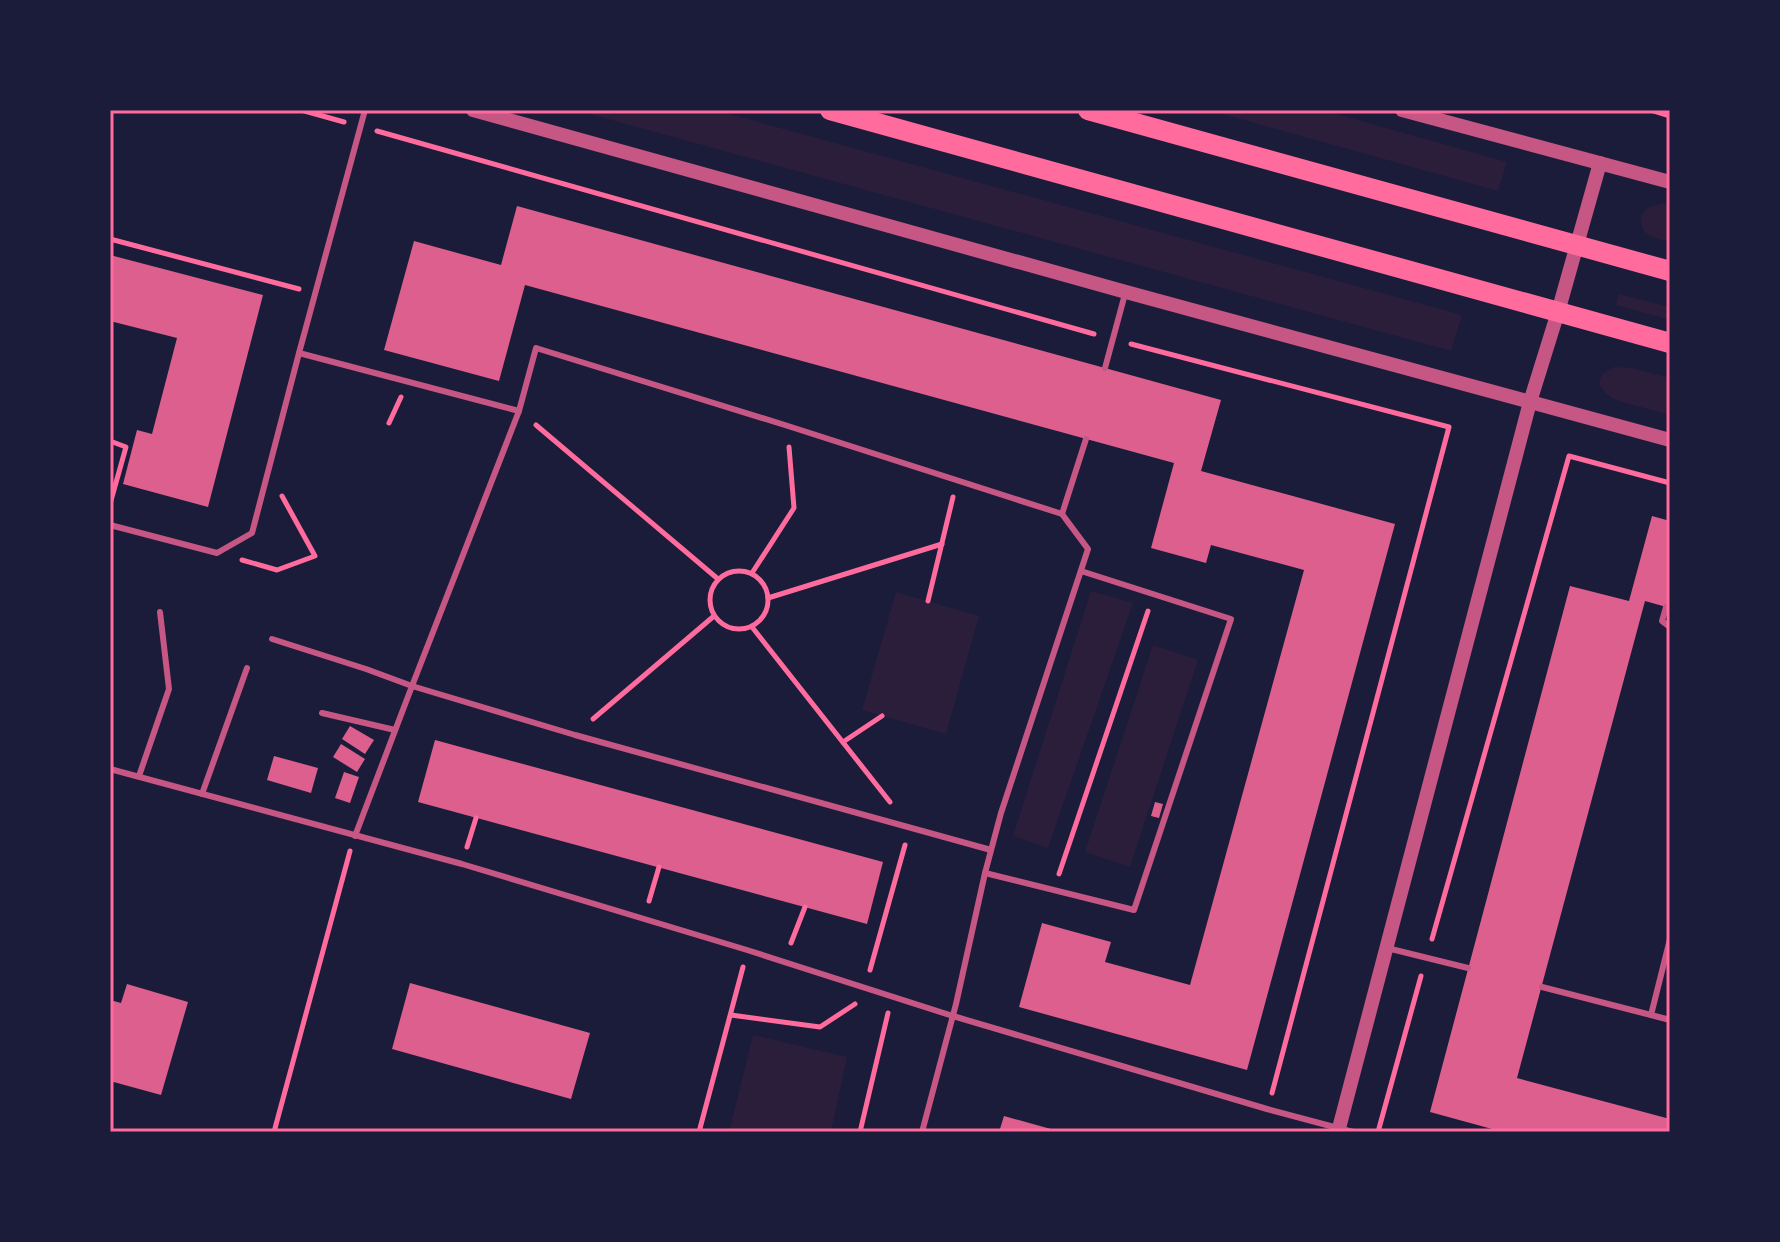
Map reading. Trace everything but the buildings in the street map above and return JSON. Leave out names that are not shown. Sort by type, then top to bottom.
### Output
[{"type":"main road","points":[[830,110],[1670,343]]},
{"type":"main road","points":[[1088,110],[1670,271]]},
{"type":"street","points":[[473,110],[1670,440]]},
{"type":"street","points":[[1402,110],[1670,182]]},
{"type":"street","points":[[1343,1131],[1387,948],[1530,402],[1600,163]]},
{"type":"lane","points":[[110,525],[217,553],[252,533],[365,110]]},
{"type":"lane","points":[[1105,368],[1126,292]]},
{"type":"lane","points":[[355,836],[519,411],[536,348],[1062,514],[1088,549],[991,850],[953,1016],[922,1132]]},
{"type":"lane","points":[[299,353],[519,411]]},
{"type":"lane","points":[[1062,514],[1086,439]]},
{"type":"lane","points":[[985,873],[1134,910],[1231,619],[1081,571]]},
{"type":"lane","points":[[1666,607],[1662,621],[1670,627]]},
{"type":"lane","points":[[139,776],[169,689],[160,612]]},
{"type":"lane","points":[[272,639],[412,686],[575,735],[991,850]]},
{"type":"lane","points":[[202,794],[247,668]]},
{"type":"lane","points":[[322,713],[395,730]]},
{"type":"lane","points":[[110,769],[462,864],[953,1016],[1343,1131]]},
{"type":"lane","points":[[1651,1015],[1670,939]]},
{"type":"lane","points":[[1387,948],[1468,968]]},
{"type":"lane","points":[[1542,987],[1670,1020]]},
{"type":"path","points":[[1651,110],[1670,116]]},
{"type":"path","points":[[110,239],[277,284]]},
{"type":"path","points":[[519,411],[718,579]]},
{"type":"path","points":[[752,573],[794,508],[788,426]]},
{"type":"path","points":[[110,441],[126,447],[110,504]]},
{"type":"path","points":[[1378,1132],[1569,456],[1670,483]]},
{"type":"path","points":[[268,471],[315,556],[277,570]]},
{"type":"path","points":[[928,601],[957,481]]},
{"type":"path","points":[[768,598],[942,544]]},
{"type":"path","points":[[734,571],[752,573],[766,588],[765,615],[752,627],[727,628],[714,616],[710,607],[712,587],[725,574],[734,571]]},
{"type":"path","points":[[1053,889],[1154,595]]},
{"type":"path","points":[[575,735],[714,616]]},
{"type":"path","points":[[731,1015],[820,1027],[857,1002],[865,988],[910,827],[752,627]]},
{"type":"path","points":[[843,742],[882,716]]},
{"type":"path","points":[[274,1132],[355,836]]},
{"type":"path","points":[[699,1132],[747,950]]},
{"type":"path","points":[[860,1132],[888,1012]]},
{"type":"shaded area","points":[[575,110],[715,110],[1462,315],[1451,351]]},
{"type":"shaded area","points":[[1208,110],[1322,110],[1507,162],[1498,191]]},
{"type":"shaded area","points":[[1670,204],[1670,242],[1647,234],[1641,221],[1646,209]]},
{"type":"shaded area","points":[[1619,294],[1670,307],[1670,320],[1616,305]]},
{"type":"shaded area","points":[[1614,367],[1632,368],[1670,378],[1670,415],[1618,401],[1606,394],[1599,384],[1602,374]]},
{"type":"shaded area","points":[[1091,591],[1133,603],[1048,848],[1013,836]]},
{"type":"shaded area","points":[[896,592],[979,616],[946,734],[862,710]]},
{"type":"shaded area","points":[[1153,645],[1198,660],[1130,867],[1085,852]]},
{"type":"shaded area","points":[[753,1035],[847,1057],[831,1132],[729,1132]]}]
